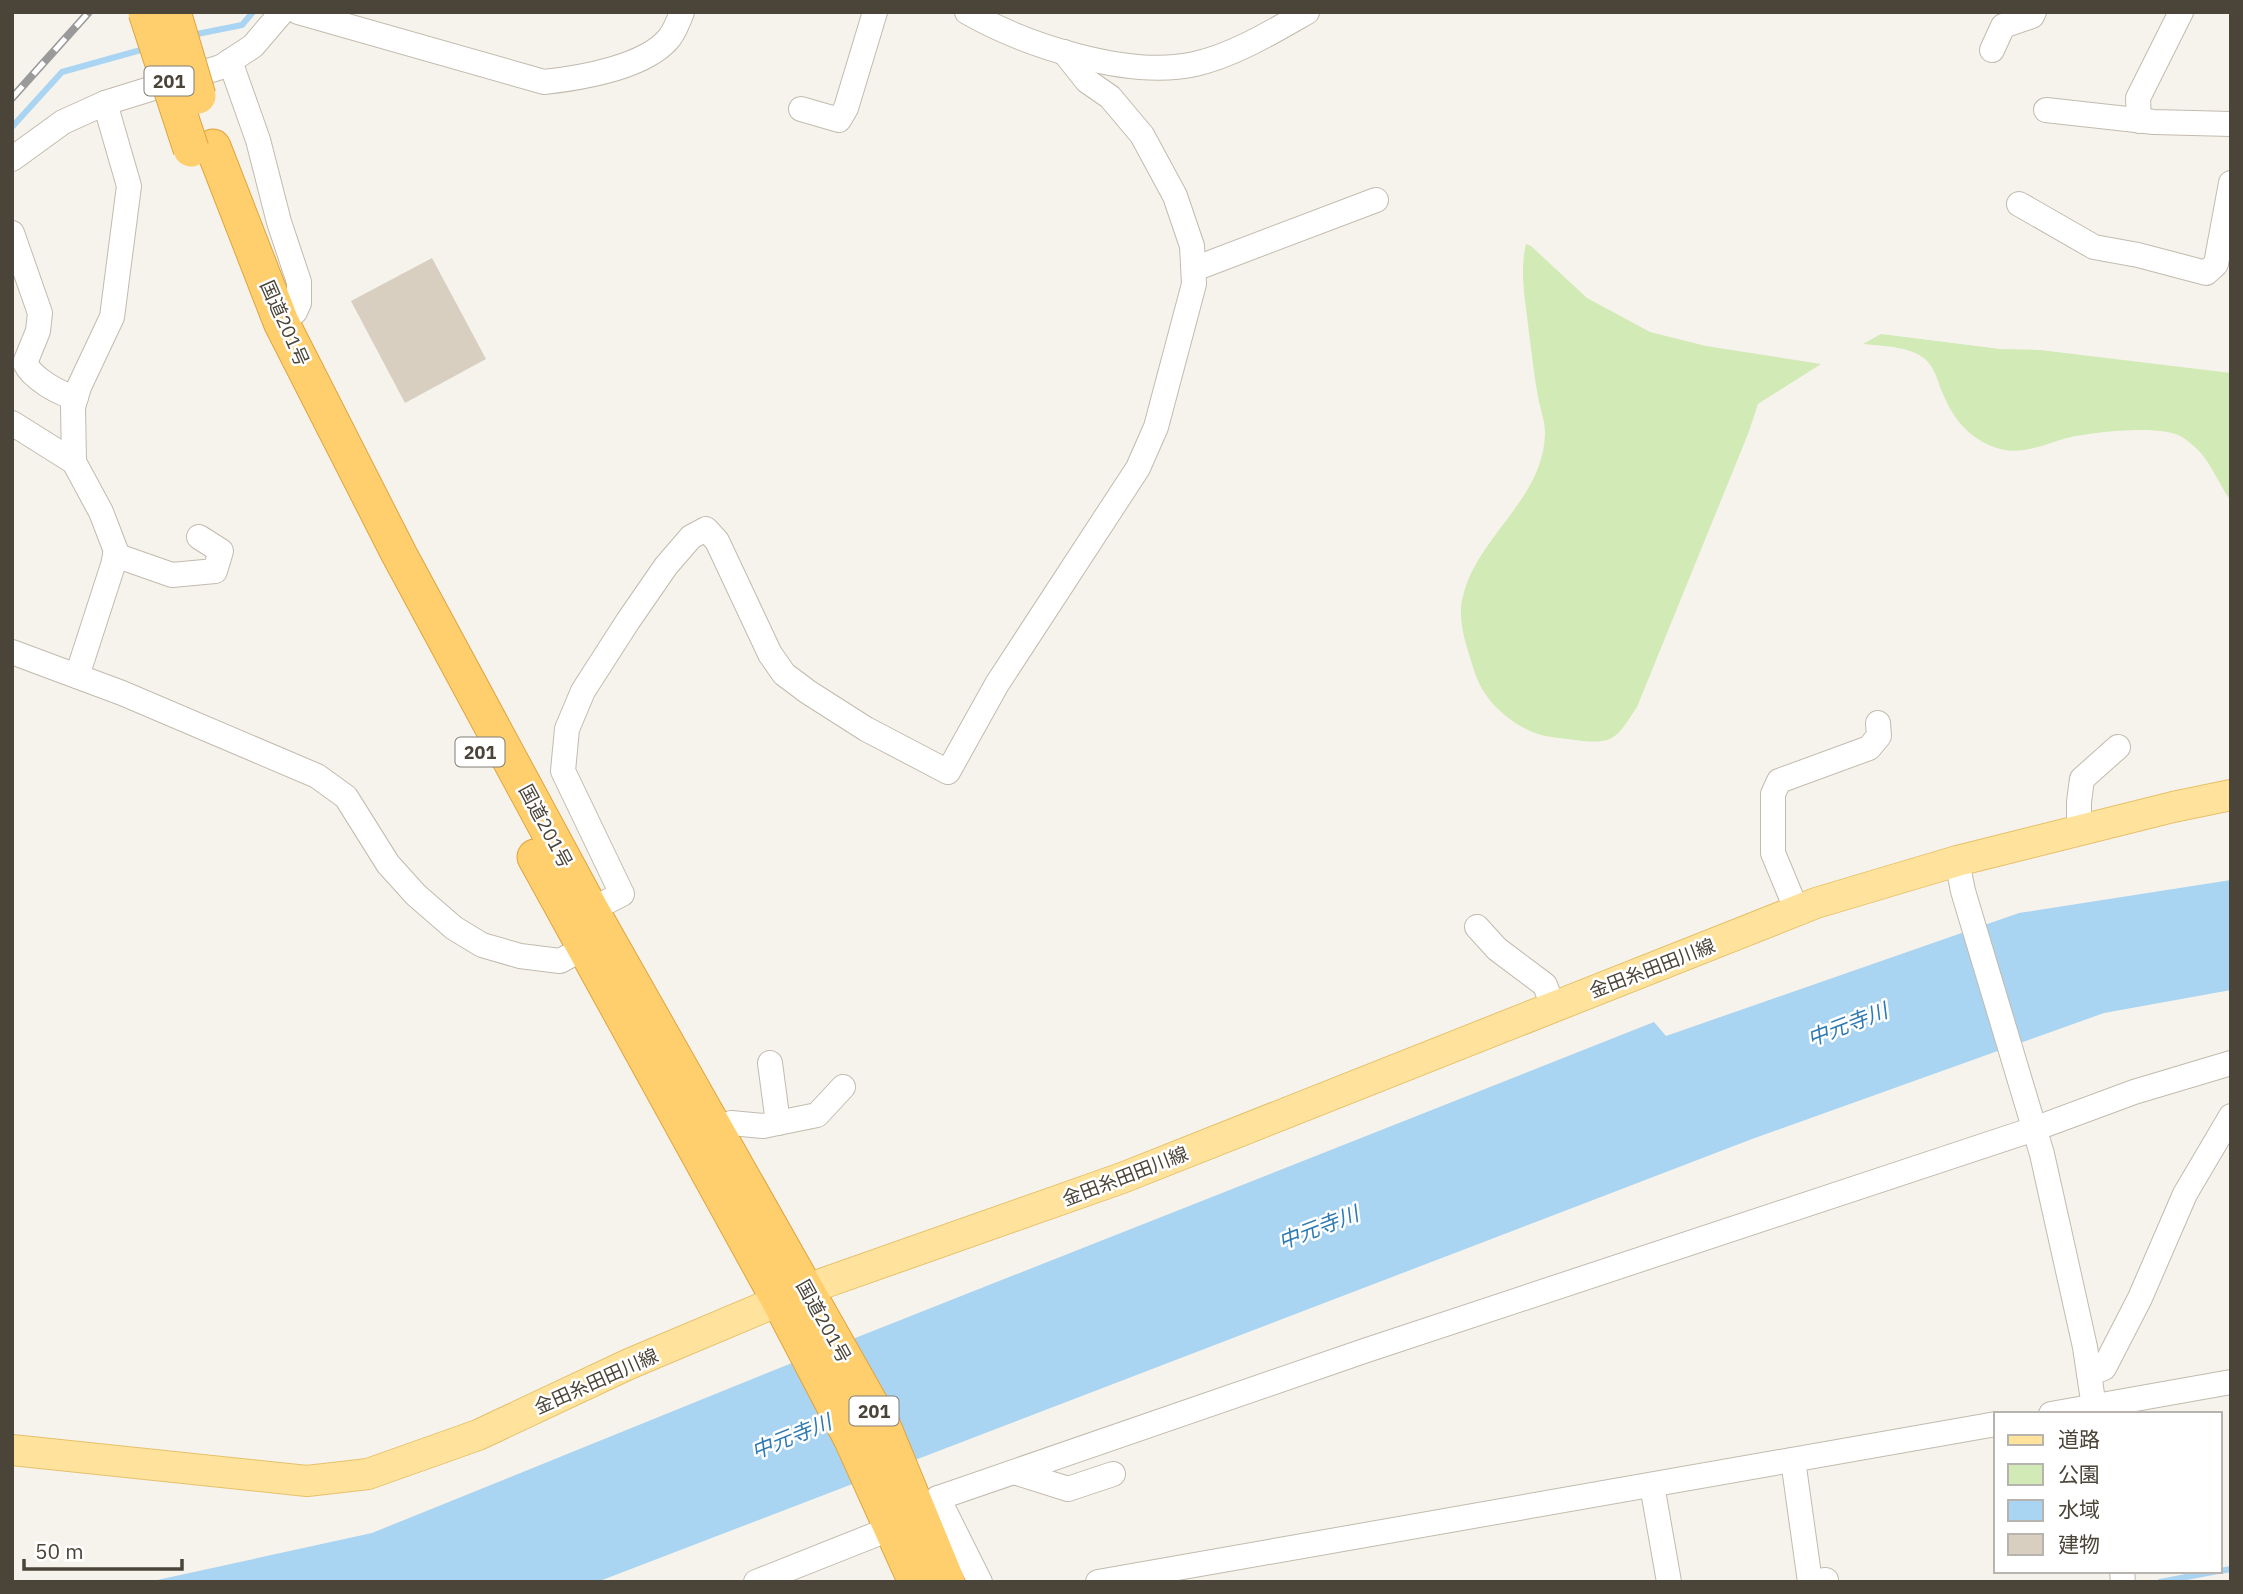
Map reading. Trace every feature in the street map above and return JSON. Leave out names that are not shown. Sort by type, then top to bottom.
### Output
[{"type":"highway","name":"国道201号","points":[[146,12],[202,148],[281,322],[399,554],[591,910],[716,1131],[814,1337],[852,1440],[908,1508],[947,1582]]},
{"type":"highway","name":"国道201号","points":[[173,12],[202,148],[278,360],[381,564],[584,948],[793,1296]]},
{"type":"highway","name":"国道201号","points":[[908,1508],[916,1582]]},
{"type":"main road","name":"金田糸田田川線","points":[[12,1450],[307,1482],[368,1474],[478,1435],[629,1364],[793,1296],[1122,1178],[1797,911],[1956,861],[2231,795]]},
{"type":"street","points":[[12,159],[63,122],[105,103],[221,67],[253,46],[282,12]]},
{"type":"street","points":[[298,12],[544,82],[586,78],[649,55],[670,37],[682,12]]},
{"type":"street","points":[[801,109],[839,120],[846,108],[875,12]]},
{"type":"street","points":[[967,12],[996,28],[1064,52],[1138,68],[1194,64],[1228,52],[1307,12]]},
{"type":"street","points":[[1992,50],[2003,26],[2032,16],[2034,12]]},
{"type":"street","points":[[2139,121],[2138,98],[2181,12]]},
{"type":"street","points":[[591,910],[622,894],[563,771],[567,729],[583,691],[628,621],[666,566],[691,537],[706,529],[717,541],[770,654],[784,674],[866,729],[948,772],[997,684],[1138,468],[1156,427],[1194,284],[1192,246],[1175,196],[1142,135],[1110,96],[1087,81],[1064,52]]},
{"type":"street","points":[[230,61],[258,140],[279,222],[299,282],[299,303],[295,312],[281,322]]},
{"type":"street","points":[[77,676],[116,551],[101,512],[74,462],[73,407],[112,317],[129,186],[105,103]]},
{"type":"street","points":[[2046,110],[2139,121],[2231,124]]},
{"type":"street","points":[[2019,204],[2094,247],[2138,255],[2206,273],[2216,264],[2225,244],[2231,183]]},
{"type":"street","points":[[1194,270],[1376,200]]},
{"type":"street","points":[[12,233],[40,313],[38,331],[25,363],[29,371],[65,396],[76,397]]},
{"type":"street","points":[[12,423],[74,462]]},
{"type":"street","points":[[115,555],[172,575],[215,571],[221,551],[199,537]]},
{"type":"street","points":[[12,652],[77,676],[317,776],[346,797],[388,864],[416,895],[454,928],[482,945],[520,957],[561,961],[584,948]]},
{"type":"street","points":[[1797,911],[1773,853],[1773,794],[1779,781],[1869,748],[1879,737],[1878,723]]},
{"type":"street","points":[[2079,831],[2082,779],[2118,747]]},
{"type":"street","points":[[1956,861],[2045,1167],[2089,1374],[2094,1410]]},
{"type":"street","points":[[1477,927],[1497,949],[1545,985],[1553,1007]]},
{"type":"street","points":[[770,1063],[778,1123]]},
{"type":"street","points":[[756,1582],[908,1508],[2031,1120],[2231,1063]]},
{"type":"street","points":[[716,1131],[731,1123],[763,1126],[817,1115],[843,1087]]},
{"type":"street","points":[[2089,1374],[2104,1368],[2140,1298],[2185,1194],[2231,1116]]},
{"type":"street","points":[[2072,1412],[2094,1410],[2231,1381]]},
{"type":"street","points":[[1098,1582],[1994,1424]]},
{"type":"street","points":[[1793,1460],[1810,1582],[1826,1580]]},
{"type":"street","points":[[1014,1472],[1068,1489],[1113,1474]]},
{"type":"street","points":[[1652,1485],[1669,1582]]},
{"type":"street","points":[[908,1508],[980,1582]]},
{"type":"green space","points":[[1526,244],[1587,298],[1650,332],[1706,346],[1821,364],[1758,404],[1637,707],[1618,733],[1606,740],[1563,739],[1539,734],[1503,714],[1483,691],[1466,645],[1462,625],[1461,606],[1471,574],[1523,497],[1542,456],[1545,428],[1535,381],[1524,288]]},
{"type":"green space","points":[[1881,334],[2231,373],[2231,501],[2199,451],[2181,436],[2168,432],[2123,430],[2067,438],[2018,451],[1988,445],[1962,426],[1925,359],[1904,349],[1863,344]]},
{"type":"water","name":"中元寺川","points":[[2231,880],[2231,990],[2104,1013],[1752,1139],[597,1582],[148,1582],[372,1533],[787,1365],[1654,1022],[1666,1036],[2019,913]]},
{"type":"building","points":[[432,258],[486,359],[405,403],[351,301]]},
{"type":"waterway","points":[[192,35],[242,25],[253,12]]},
{"type":"waterway","points":[[12,127],[62,72],[148,48]]},
{"type":"waterway","points":[[2222,1571],[2231,1569]]},
{"type":"waterway","points":[[2160,1582],[2207,1573]]},
{"type":"railway","points":[[12,98],[89,12]]}]
